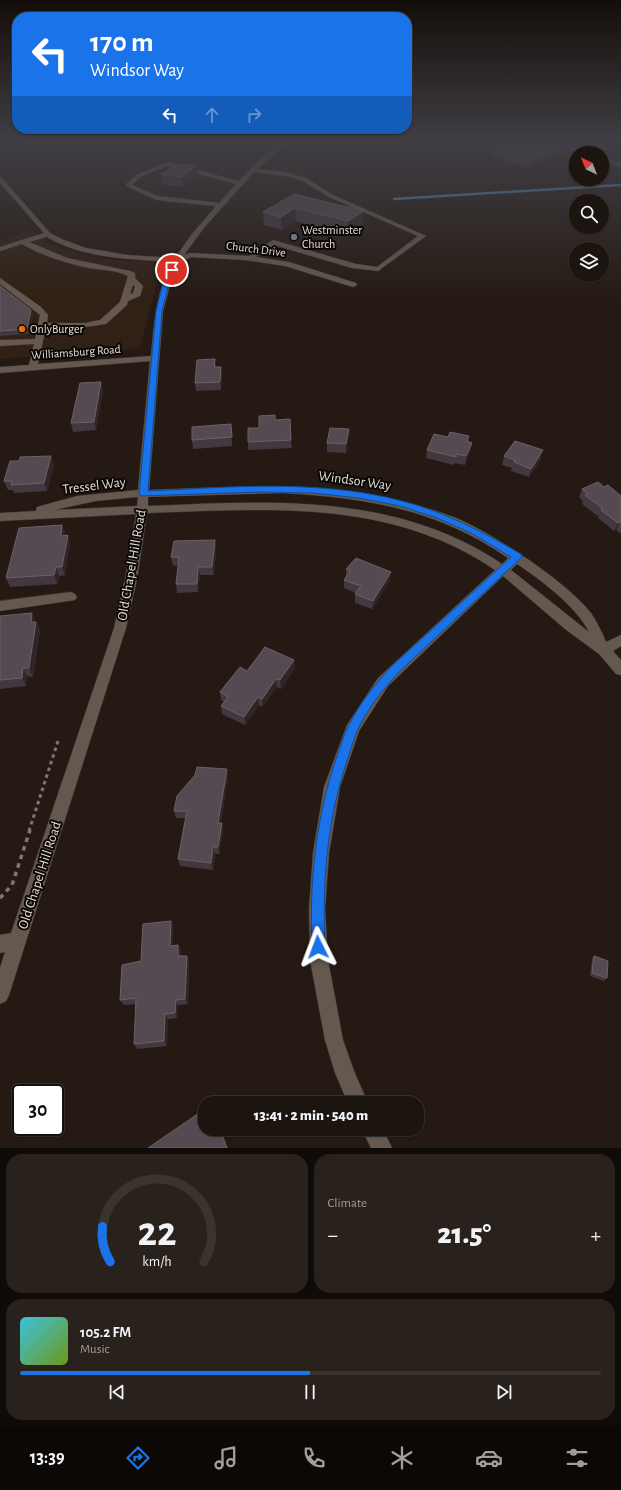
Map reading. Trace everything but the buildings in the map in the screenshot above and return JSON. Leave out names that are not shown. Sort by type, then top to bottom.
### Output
[{"type":"street","points":[[0,249],[48,234],[12,194]]},
{"type":"street","points":[[147,194],[157,198],[220,205]]},
{"type":"street","name":"Old Chapel Hill Road","points":[[0,996],[120,628],[131,579],[142,510],[159,311],[165,287],[178,259],[199,229],[230,194]]},
{"type":"street","points":[[251,258],[273,242],[355,266],[378,269],[423,236],[328,194]]},
{"type":"street","name":"Church Drive","points":[[48,234],[61,242],[94,252],[127,257],[178,259],[194,255],[251,258],[304,269],[353,284]]},
{"type":"street","points":[[22,242],[35,249],[62,259],[89,266],[124,271],[132,275],[131,279],[139,286],[137,294],[125,300],[124,303],[103,322],[86,325],[43,325]]},
{"type":"street","points":[[0,280],[44,315],[33,367]]},
{"type":"street","points":[[0,343],[39,341]]},
{"type":"street","name":"Williamsburg Road","points":[[0,370],[155,358]]},
{"type":"street","name":"Windsor Way","points":[[143,494],[258,489],[312,490],[359,495],[401,503],[440,516],[474,531],[518,557],[560,590],[588,618],[604,650]]},
{"type":"street","name":"Tressel Way","points":[[26,515],[60,504],[83,499],[143,494]]},
{"type":"street","name":"Windsor Way","points":[[142,510],[259,505],[308,506],[350,510],[392,519],[461,545],[503,569],[542,600],[571,626],[604,650],[621,670]]},
{"type":"street","name":"Tressel Way","points":[[0,517],[142,510]]},
{"type":"street","points":[[355,1096],[345,1073],[334,1040],[319,960],[317,909],[321,853],[332,786],[352,729],[383,682],[452,616],[518,557]]},
{"type":"street","points":[[0,606],[71,597]]},
{"type":"street","points":[[604,650],[621,640]]},
{"type":"street","points":[[0,944],[18,942]]},
{"type":"street","points":[[376,1136],[382,1148]]},
{"type":"path","points":[[0,898],[12,885],[59,738]]},
{"type":"shaded area","points":[[33,230],[49,244],[74,252],[104,259],[162,263],[140,348],[0,359],[0,240]]},
{"type":"waterway","points":[[394,199],[482,194]]},
{"type":"place","name":"Westminster Church","points":[[294,237]]},
{"type":"place","name":"OnlyBurger","points":[[22,329]]},
{"type":"route","points":[[172,270],[165,287],[159,311],[143,494],[258,489],[312,490],[359,495],[401,503],[440,516],[474,531],[518,557],[503,569],[395,669],[383,682],[352,729],[332,786],[321,853],[317,909],[318,947]]}]
